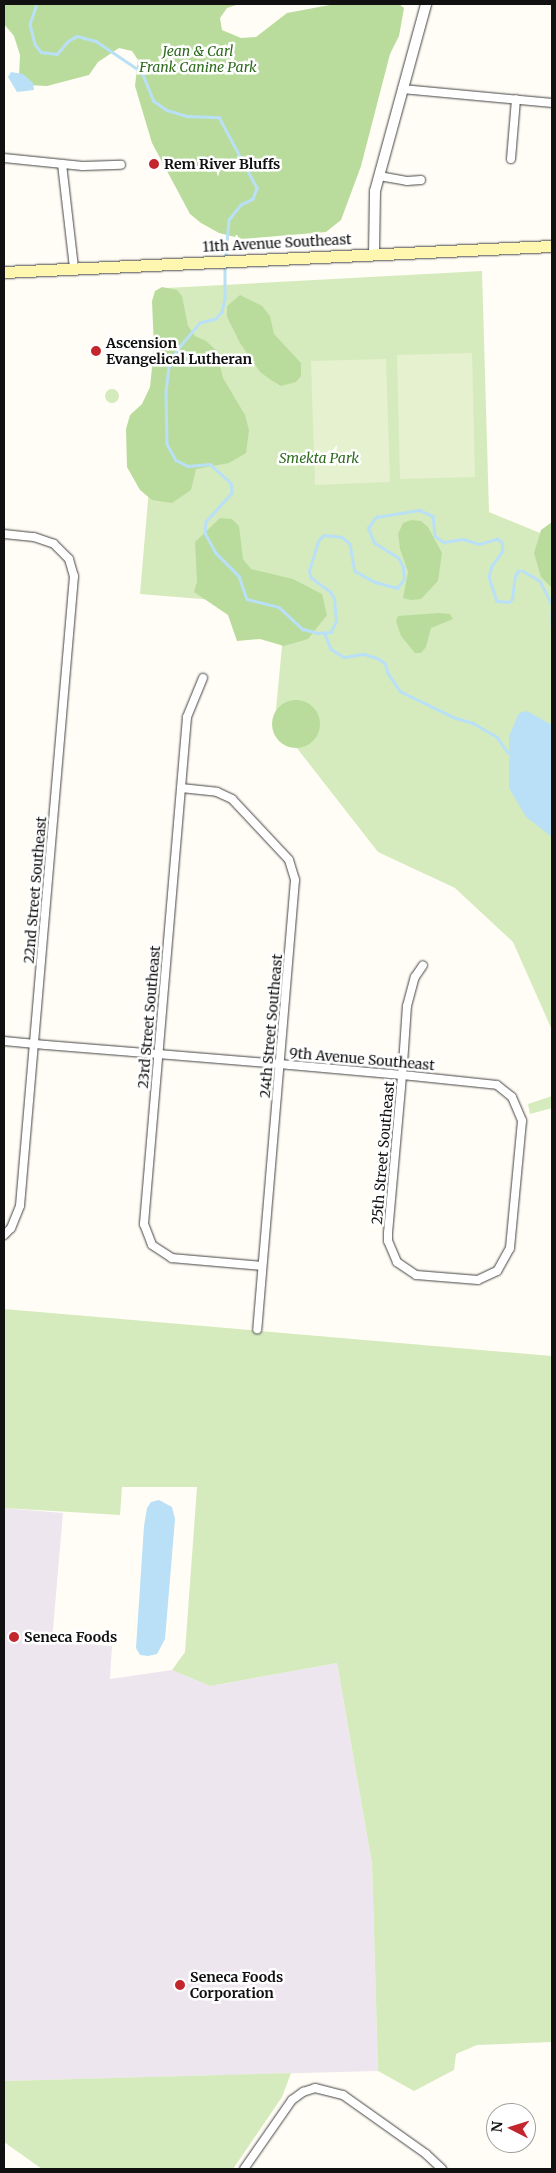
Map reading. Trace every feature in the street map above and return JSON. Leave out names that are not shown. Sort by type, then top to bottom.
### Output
[{"type":"main road","name":"11th Avenue Southeast","points":[[4,272],[552,246]]},
{"type":"street","points":[[374,254],[374,203],[379,176],[426,4]]},
{"type":"street","points":[[402,89],[552,103]]},
{"type":"street","points":[[511,159],[516,100]]},
{"type":"street","points":[[4,158],[62,164],[121,165]]},
{"type":"street","points":[[62,164],[74,268]]},
{"type":"street","points":[[379,176],[407,181],[421,180]]},
{"type":"street","name":"22nd Street Southeast","points":[[4,534],[42,538],[59,547],[73,567],[74,587],[20,1206],[11,1228],[4,1235]]},
{"type":"street","name":"23rd Street Southeast","points":[[203,678],[187,718],[144,1218],[148,1239],[160,1252],[172,1258],[262,1266]]},
{"type":"street","name":"24th Street Southeast","points":[[182,788],[217,792],[232,800],[292,866],[295,889],[257,1329]]},
{"type":"street","name":"25th Street Southeast","points":[[424,965],[409,997],[388,1241],[393,1256],[408,1272],[446,1279],[485,1278],[497,1271],[508,1257],[522,1121],[516,1104],[507,1092]]},
{"type":"street","name":"9th Avenue Southeast","points":[[4,1041],[490,1083],[507,1092]]},
{"type":"street","points":[[244,2169],[292,2100],[303,2092],[315,2088],[343,2095],[426,2154],[442,2169]]},
{"type":"shaded area","points":[[4,1508],[63,1513],[52,1641],[112,1646],[110,1679],[172,1670],[210,1686],[337,1663],[372,1864],[378,2071],[4,2081]]},
{"type":"green space","name":"Jean & Carl Frank Canine Park","points":[[4,4],[239,4],[227,8],[220,18],[222,30],[241,38],[256,37],[287,13],[335,4],[399,4],[404,8],[399,36],[390,54],[361,166],[341,220],[326,232],[243,239],[219,233],[201,223],[190,214],[152,143],[135,86],[138,60],[132,51],[119,48],[98,62],[89,75],[47,86],[28,85],[19,76],[20,55],[14,36],[4,24]]},
{"type":"green space","name":"Smekta Park","points":[[482,271],[489,512],[552,538],[552,1030],[513,942],[455,888],[378,852],[275,720],[282,646],[226,601],[140,594],[166,288]]},
{"type":"green space","points":[[162,287],[177,290],[182,296],[188,326],[195,336],[206,341],[216,350],[223,378],[245,415],[249,430],[246,453],[229,463],[196,469],[191,490],[172,503],[152,500],[140,490],[127,467],[126,429],[130,415],[142,404],[150,387],[154,348],[152,301],[155,291]]},
{"type":"green space","points":[[240,295],[262,306],[270,316],[274,334],[301,363],[301,376],[296,382],[281,386],[271,380],[260,372],[240,343],[227,317],[227,306]]},
{"type":"green space","points":[[472,353],[475,477],[400,479],[397,355]]},
{"type":"green space","points":[[386,359],[390,482],[315,485],[311,361]]},
{"type":"green space","points":[[112,389],[117,391],[119,396],[117,401],[112,403],[107,401],[105,396],[107,391]]},
{"type":"green space","points":[[220,518],[232,519],[239,526],[243,559],[251,569],[293,579],[322,594],[327,615],[308,639],[284,646],[260,639],[237,641],[228,615],[194,592],[197,582],[195,542]]},
{"type":"green space","points":[[411,520],[421,521],[428,527],[442,553],[438,581],[421,599],[411,600],[403,598],[408,572],[400,549],[398,534],[403,523]]},
{"type":"green space","points":[[552,522],[552,588],[541,577],[534,553],[541,530]]},
{"type":"green space","points":[[450,614],[453,619],[431,628],[426,647],[421,653],[415,653],[401,636],[396,621],[398,616]]},
{"type":"green space","points":[[291,700],[301,700],[313,707],[320,719],[320,729],[313,741],[301,748],[291,748],[283,744],[276,737],[272,729],[272,719],[276,711],[283,704]]},
{"type":"green space","points":[[552,1096],[552,1108],[530,1114],[528,1104]]},
{"type":"green space","points":[[4,1309],[552,1356],[552,2042],[477,2045],[456,2054],[454,2070],[414,2091],[378,2071],[372,1864],[337,1663],[210,1686],[172,1670],[185,1652],[197,1487],[122,1487],[120,1515],[4,1508]]},
{"type":"green space","points":[[291,2073],[282,2097],[233,2169],[42,2169],[4,2142],[4,2081]]},
{"type":"water","points":[[11,72],[23,74],[33,83],[34,90],[17,92],[8,77]]},
{"type":"water","points":[[527,711],[552,725],[552,837],[526,817],[509,788],[509,736],[519,713]]},
{"type":"water","points":[[159,1500],[172,1507],[175,1519],[165,1639],[157,1654],[148,1656],[140,1655],[136,1648],[144,1526],[147,1508],[151,1502]]},
{"type":"waterway","points":[[37,4],[30,24],[35,44],[41,52],[57,54],[68,41],[77,36],[96,41],[142,72],[154,101],[167,110],[187,116],[219,117],[257,188],[253,199],[241,205],[229,220],[226,257]]},
{"type":"waterway","points":[[225,265],[225,299],[222,312],[216,319],[200,323],[177,350],[169,367],[166,392],[167,444],[176,460],[188,466],[210,464],[231,483],[232,493],[206,522],[205,533],[216,553],[239,576],[247,599],[279,607],[303,629],[318,633],[331,632],[336,621],[334,599],[330,592],[311,578],[309,571],[318,541],[324,535],[342,537],[350,544],[355,571],[375,582],[397,588],[404,579],[403,567],[398,558],[374,543],[368,528],[376,517],[419,510],[433,516],[435,536],[444,542],[463,539],[479,544],[497,539],[502,542],[503,551],[492,566],[489,577],[497,601],[509,602],[512,599],[515,576],[518,571],[523,571],[540,581],[552,605]]},
{"type":"waterway","points":[[552,611],[552,625]]},
{"type":"waterway","points":[[325,634],[331,649],[344,657],[364,654],[377,658],[385,663],[388,673],[400,691],[453,717],[473,723],[497,737],[508,753]]},
{"type":"place","name":"Rem River Bluffs","points":[[154,164]]},
{"type":"place","name":"Ascension Evangelical Lutheran","points":[[96,351]]},
{"type":"place","name":"Seneca Foods","points":[[14,1637]]},
{"type":"place","name":"Seneca Foods Corporation","points":[[180,1985]]}]
